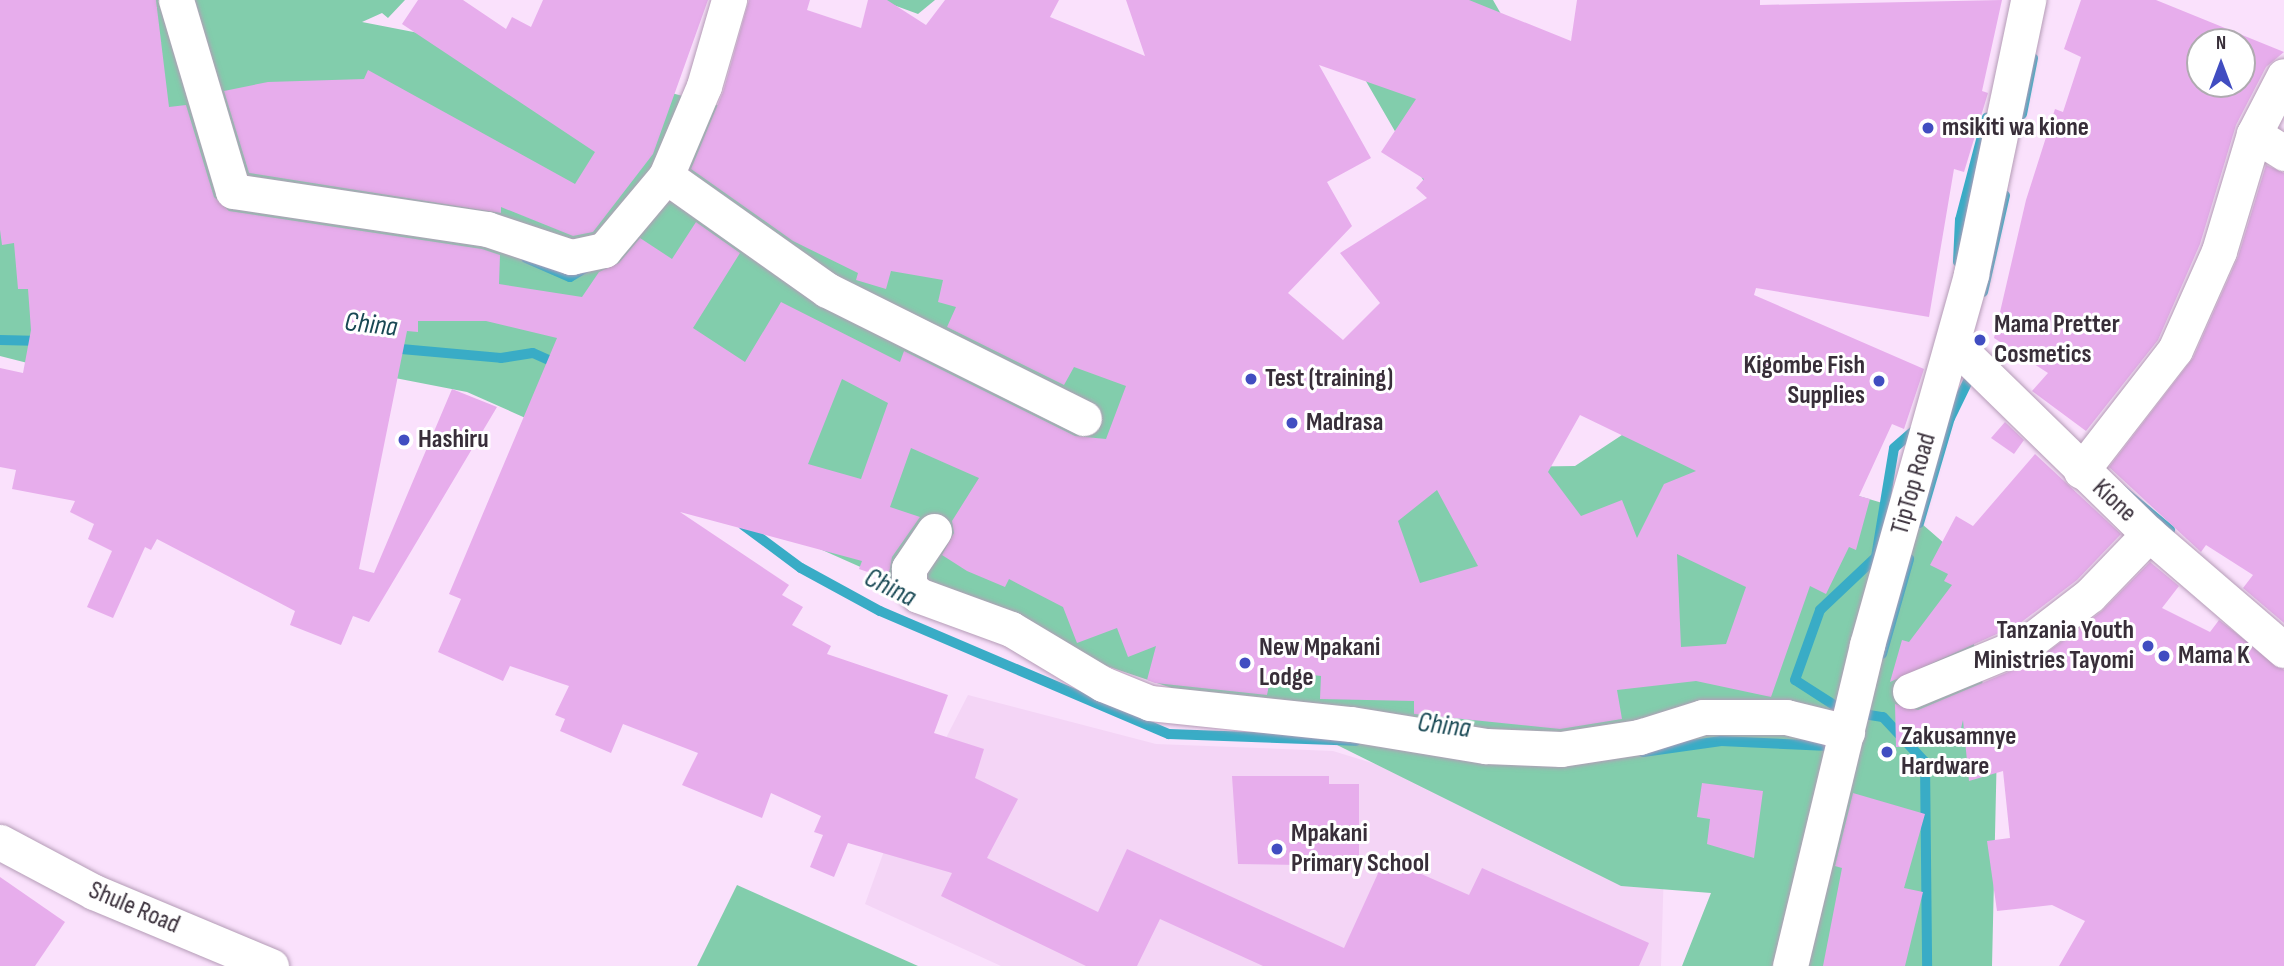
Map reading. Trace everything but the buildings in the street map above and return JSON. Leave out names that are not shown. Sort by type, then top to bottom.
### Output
[{"type":"street","points":[[176,0],[233,191],[487,229],[571,257],[604,250],[666,176],[729,0]]},
{"type":"street","name":"TipTop Road","points":[[1790,966],[1847,732],[1953,343],[1992,188],[2028,0]]},
{"type":"street","points":[[2081,471],[2175,350],[2219,251],[2255,134],[2284,76]]},
{"type":"street","points":[[2255,134],[2284,153]]},
{"type":"street","points":[[666,176],[827,290],[1084,418]]},
{"type":"street","name":"Kione","points":[[1953,343],[2081,471],[2149,534],[2284,650]]},
{"type":"street","points":[[934,531],[909,568],[909,584],[918,595],[1012,629],[1103,684],[1150,703],[1351,724],[1486,747],[1561,749],[1639,737],[1703,717],[1786,717],[1847,732]]},
{"type":"street","points":[[1910,691],[2029,642],[2090,595],[2149,534]]},
{"type":"street","name":"Shule Road","points":[[0,842],[94,892],[271,966]]},
{"type":"shaded area","name":"Mpakani Primary School","points":[[968,695],[1156,744],[1333,751],[1496,801],[1664,868],[1661,966],[1001,966],[865,904],[892,829],[909,810]]},
{"type":"green space","points":[[78,0],[405,0],[388,18],[382,13],[362,22],[522,53],[929,162],[1496,467],[1575,466],[1622,435],[1514,337],[1319,0],[1493,0],[1608,201],[1798,478],[1906,510],[1953,551],[1997,747],[1992,966],[1682,966],[1711,893],[1621,886],[1331,742],[1009,633],[467,392],[287,357],[63,372],[0,356],[0,5]]},
{"type":"green space","points":[[880,0],[935,0],[918,14]]},
{"type":"green space","points":[[737,885],[918,966],[697,966]]},
{"type":"waterway","points":[[2022,114],[2033,58]]},
{"type":"waterway","points":[[1958,262],[1960,220],[1987,117]]},
{"type":"waterway","points":[[1983,292],[2005,195]]},
{"type":"waterway","points":[[526,258],[570,277],[592,264]]},
{"type":"waterway","name":"China","points":[[0,340],[43,341]]},
{"type":"waterway","name":"China","points":[[390,348],[501,358],[533,353],[560,365]]},
{"type":"waterway","points":[[1919,523],[1950,418],[1970,377]]},
{"type":"waterway","points":[[1834,705],[1795,680],[1820,610],[1876,557],[1894,448],[1918,427]]},
{"type":"waterway","points":[[2121,489],[2170,530]]},
{"type":"waterway","name":"China","points":[[743,525],[801,568],[880,611],[1169,734],[1356,741]]},
{"type":"waterway","points":[[1882,654],[1909,559]]},
{"type":"waterway","name":"China","points":[[1857,713],[1883,717],[1925,762],[1927,966]]},
{"type":"waterway","name":"China","points":[[1643,752],[1721,741],[1829,746]]},
{"type":"place","name":"msikiti wa kione","points":[[1928,128]]},
{"type":"place","name":"Mama Pretter Cosmetics","points":[[1980,340]]},
{"type":"place","name":"Test (training)","points":[[1251,379]]},
{"type":"place","name":"Kigombe Fish Supplies","points":[[1879,381]]},
{"type":"place","name":"Madrasa","points":[[1292,423]]},
{"type":"place","name":"Hashiru","points":[[404,440]]},
{"type":"place","name":"Tanzania Youth Ministries Tayomi","points":[[2148,646]]},
{"type":"place","name":"Mama K","points":[[2164,656]]},
{"type":"place","name":"New Mpakani Lodge","points":[[1245,663]]},
{"type":"place","name":"Zakusamnye Hardware","points":[[1887,752]]},
{"type":"place","name":"Mpakani Primary School","points":[[1277,849]]}]
